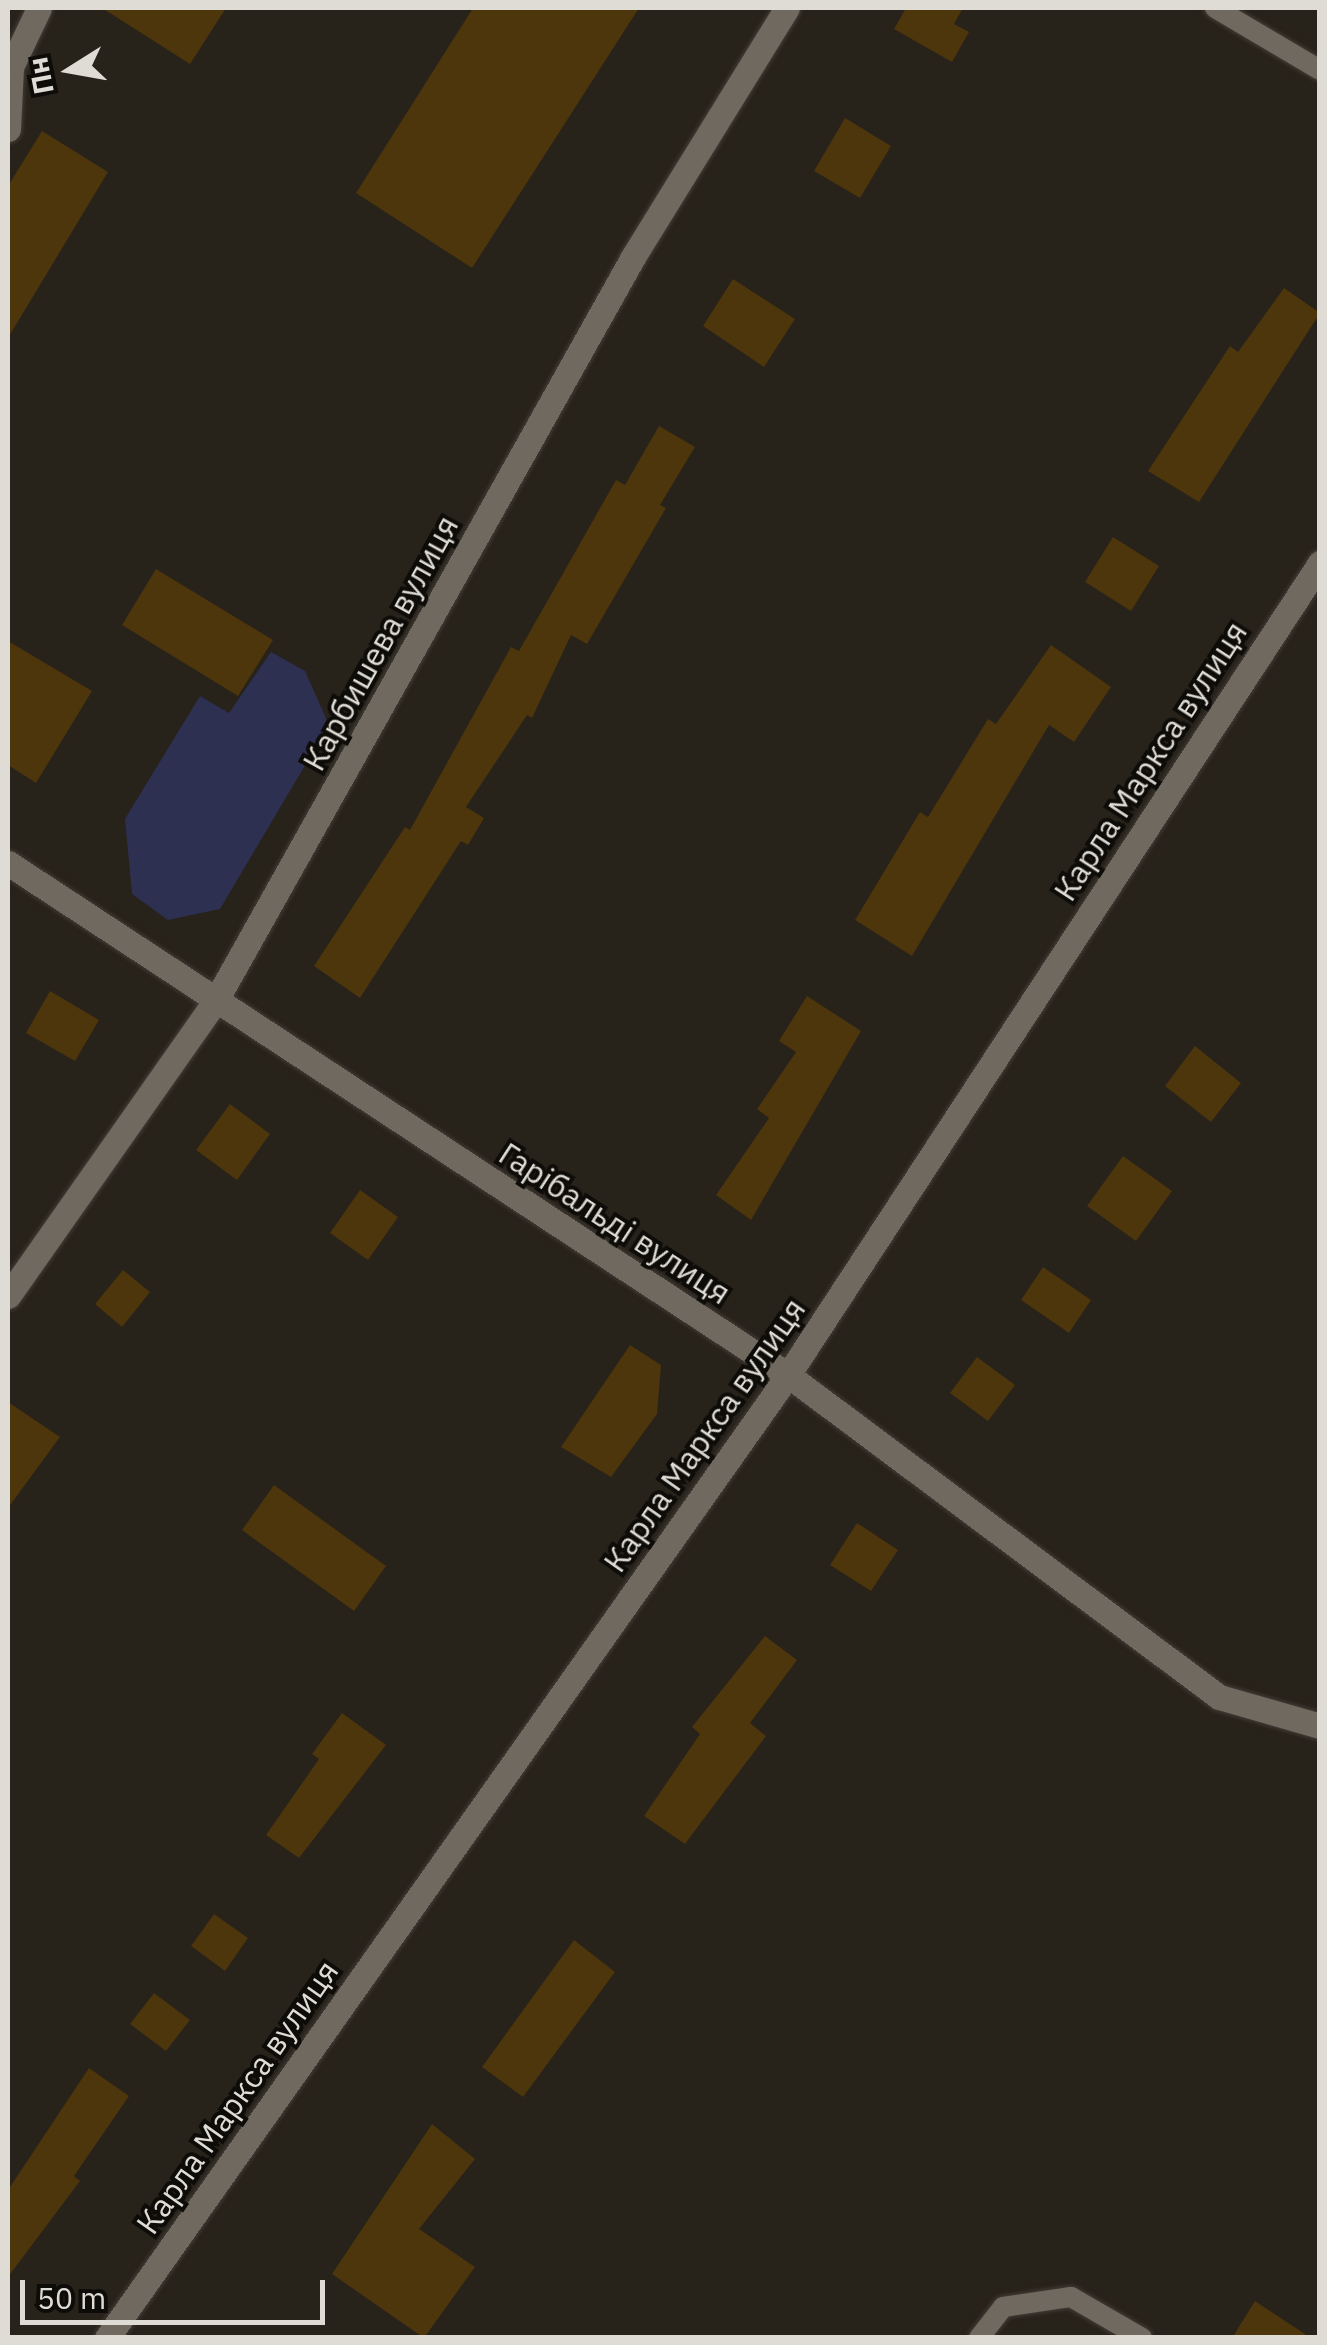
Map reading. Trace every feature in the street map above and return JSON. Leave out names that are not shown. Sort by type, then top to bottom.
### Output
[{"type":"street","points":[[8,129],[10,67],[39,8]]},
{"type":"street","name":"Карбишева вулиця","points":[[8,1296],[215,1002],[634,258],[787,8]]},
{"type":"street","name":"Карла Маркса вулиця","points":[[117,2334],[788,1375],[1320,563]]},
{"type":"street","name":"Гарібальді вулиця","points":[[8,863],[788,1375],[1219,1696],[1320,1726]]},
{"type":"lane","points":[[1216,8],[1320,70]]},
{"type":"lane","points":[[979,2338],[1004,2307],[1071,2297],[1142,2338]]},
{"type":"shaded area","points":[[271,652],[305,671],[329,725],[220,909],[168,920],[132,894],[125,819],[200,696],[229,713]]},
{"type":"building","points":[[102,8],[226,8],[190,64]]},
{"type":"building","points":[[473,8],[639,8],[472,268],[356,193]]},
{"type":"building","points":[[906,8],[963,8],[954,24],[969,32],[952,62],[894,29]]},
{"type":"building","points":[[845,118],[891,146],[860,198],[814,171]]},
{"type":"building","points":[[42,131],[108,172],[8,338],[8,186]]},
{"type":"building","points":[[733,279],[795,319],[764,367],[703,326]]},
{"type":"building","points":[[1284,288],[1320,313],[1199,502],[1148,471],[1230,346],[1238,352]]},
{"type":"building","points":[[659,426],[695,447],[660,505],[666,508],[587,644],[571,635],[532,718],[527,715],[466,807],[484,818],[468,845],[461,841],[360,998],[314,966],[405,827],[410,830],[511,647],[519,651],[616,480],[625,485]]},
{"type":"building","points":[[1113,537],[1159,566],[1131,611],[1085,582]]},
{"type":"building","points":[[156,569],[273,640],[238,696],[122,625]]},
{"type":"building","points":[[8,641],[92,691],[36,783],[8,765]]},
{"type":"building","points":[[1051,645],[1111,687],[1074,742],[1049,725],[912,956],[855,920],[920,812],[928,817],[988,719],[996,724]]},
{"type":"building","points":[[50,991],[99,1020],[75,1061],[26,1033]]},
{"type":"building","points":[[807,996],[861,1031],[751,1220],[716,1195],[769,1118],[757,1109],[796,1052],[779,1041]]},
{"type":"building","points":[[1195,1046],[1241,1083],[1211,1122],[1165,1086]]},
{"type":"building","points":[[230,1104],[270,1134],[237,1180],[196,1150]]},
{"type":"building","points":[[1123,1156],[1172,1191],[1136,1241],[1087,1206]]},
{"type":"building","points":[[360,1190],[398,1217],[368,1260],[330,1233]]},
{"type":"building","points":[[1043,1267],[1091,1300],[1069,1333],[1021,1300]]},
{"type":"building","points":[[123,1270],[150,1292],[122,1327],[95,1304]]},
{"type":"building","points":[[630,1345],[661,1365],[657,1414],[611,1477],[561,1447]]},
{"type":"building","points":[[977,1357],[1015,1385],[988,1421],[950,1393]]},
{"type":"building","points":[[8,1402],[60,1437],[8,1508]]},
{"type":"building","points":[[274,1485],[386,1566],[354,1611],[242,1530]]},
{"type":"building","points":[[857,1523],[898,1550],[871,1591],[830,1565]]},
{"type":"building","points":[[765,1636],[797,1660],[750,1723],[766,1736],[685,1844],[644,1816],[700,1734],[692,1727]]},
{"type":"building","points":[[342,1713],[386,1745],[299,1858],[266,1835],[319,1759],[312,1754]]},
{"type":"building","points":[[214,1914],[248,1938],[225,1971],[191,1946]]},
{"type":"building","points":[[574,1940],[615,1972],[523,2097],[482,2067]]},
{"type":"building","points":[[154,1993],[190,2020],[166,2051],[130,2024]]},
{"type":"building","points":[[89,2068],[129,2096],[74,2176],[80,2181],[8,2277],[8,2190]]},
{"type":"building","points":[[432,2124],[475,2159],[419,2229],[475,2267],[424,2338],[332,2274]]},
{"type":"building","points":[[1255,2301],[1311,2338],[1232,2338]]}]
